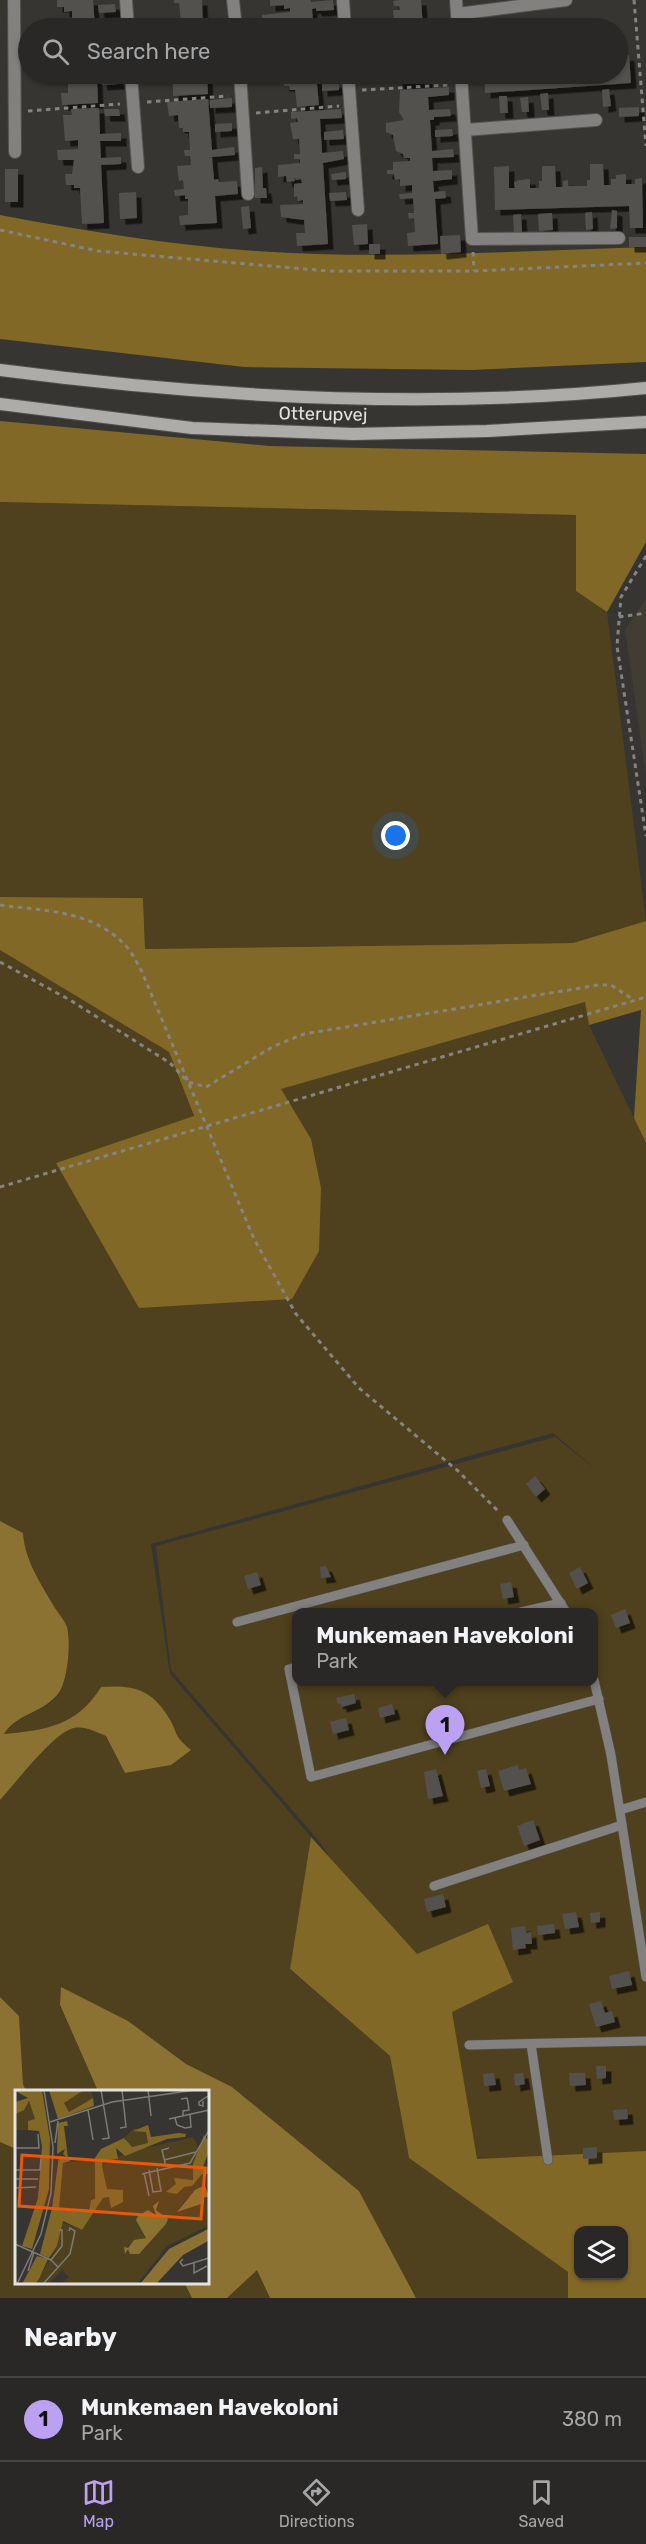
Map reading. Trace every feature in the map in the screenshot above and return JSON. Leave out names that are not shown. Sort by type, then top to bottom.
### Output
[{"type":"main road","name":"Otterupvej","points":[[0,370],[189,390],[352,399],[486,397],[646,388]]},
{"type":"main road","name":"Otterupvej","points":[[0,404],[192,428],[353,434],[487,431],[646,422]]},
{"type":"street","points":[[14,0],[15,152]]},
{"type":"street","points":[[126,0],[127,18]]},
{"type":"street","points":[[233,0],[235,18]]},
{"type":"street","points":[[343,0],[344,18]]},
{"type":"street","points":[[456,0],[457,18]]},
{"type":"street","points":[[457,14],[566,0]]},
{"type":"street","points":[[131,84],[138,167]]},
{"type":"street","points":[[241,84],[248,194]]},
{"type":"street","points":[[349,84],[358,210]]},
{"type":"street","points":[[461,84],[472,238],[619,238]]},
{"type":"street","points":[[465,130],[596,120]]},
{"type":"lane","points":[[507,1520],[564,1608]]},
{"type":"lane","points":[[237,1622],[524,1545]]},
{"type":"lane","points":[[539,1608],[561,1603]]},
{"type":"lane","points":[[292,1668],[289,1669],[292,1684]]},
{"type":"lane","points":[[292,1686],[311,1777],[599,1699]]},
{"type":"lane","points":[[596,1686],[620,1810],[646,1977]]},
{"type":"lane","points":[[620,1810],[646,1802]]},
{"type":"lane","points":[[434,1886],[622,1825]]},
{"type":"lane","points":[[469,2045],[646,2041]]},
{"type":"lane","points":[[531,2044],[548,2160]]},
{"type":"path","points":[[634,0],[646,146]]},
{"type":"path","points":[[349,91],[414,84]]},
{"type":"path","points":[[243,114],[350,105]]},
{"type":"path","points":[[0,230],[98,251],[328,271],[474,271],[646,263]]},
{"type":"path","points":[[646,556],[621,597],[617,646],[646,837]]},
{"type":"path","points":[[619,617],[646,613]]},
{"type":"path","points":[[0,905],[80,915],[105,929],[125,945],[142,972],[254,1239],[297,1314],[359,1388],[458,1471],[507,1520]]},
{"type":"path","points":[[0,962],[70,1000],[170,1062],[188,1082],[206,1087],[274,1046],[304,1034],[598,985],[611,985],[634,1000]]},
{"type":"path","points":[[0,1187],[646,997]]},
{"type":"shaded area","points":[[0,215],[160,241],[304,254],[451,254],[646,247],[646,362],[472,370],[244,367],[0,339]]},
{"type":"shaded area","points":[[0,421],[269,446],[646,454],[646,542],[607,612],[576,591],[576,515],[0,502]]},
{"type":"shaded area","points":[[0,502],[577,515],[576,591],[607,612],[646,921],[573,943],[145,949],[143,898],[0,897]]},
{"type":"shaded area","points":[[646,599],[646,776],[625,630]]},
{"type":"shaded area","points":[[0,897],[143,898],[145,949],[573,943],[646,921],[646,1143],[634,1118],[641,1010],[589,1025],[585,1002],[281,1089],[311,1139],[321,1188],[319,1251],[292,1299],[139,1308],[56,1163],[194,1116],[169,1052],[0,950]]},
{"type":"shaded area","points":[[0,950],[169,1052],[194,1117],[56,1163],[311,1139],[280,1089],[586,1002],[589,1025],[646,1143],[646,2236],[628,2231],[628,2226],[615,2226],[465,2163],[403,1972],[319,1841],[171,1670],[156,1546],[555,1437],[598,1471],[553,1433],[151,1544],[170,1674],[311,1837],[290,1970],[390,2056],[409,2158],[568,2272],[568,2298],[416,2298],[359,2191],[232,2087],[186,2064],[128,2021],[61,1988],[60,2006],[98,2090],[26,2090],[23,2084],[19,2016],[0,1997],[0,1800],[46,1748],[74,1728],[86,1729],[106,1736],[125,1773],[171,1765],[176,1738],[169,1716],[101,1687],[91,1701],[70,1719],[47,1728],[3,1734],[15,1722],[45,1706],[58,1695],[68,1662],[67,1628],[34,1572],[23,1533],[0,1521]]},
{"type":"shaded area","points":[[0,1521],[23,1533],[30,1563],[66,1625],[69,1642],[64,1681],[58,1694],[45,1705],[15,1722],[4,1734],[59,1724],[82,1710],[101,1687],[122,1687],[139,1690],[154,1699],[171,1721],[180,1740],[191,1750],[171,1765],[125,1773],[106,1736],[86,1729],[74,1728],[46,1748],[0,1800]]},
{"type":"shaded area","points":[[311,1837],[417,1954],[488,1924],[513,1982],[452,2012],[477,2159],[646,2151],[646,2298],[568,2298],[568,2272],[409,2158],[390,2056],[290,1969]]},
{"type":"shaded area","points":[[61,1987],[128,2021],[186,2064],[232,2087],[359,2191],[416,2298],[270,2298],[257,2270],[227,2298],[192,2298],[184,2283],[208,2283],[208,2090],[98,2090],[60,2005]]},
{"type":"shaded area","points":[[0,1997],[19,2016],[23,2084],[26,2090],[15,2090],[15,2149],[0,2142]]},
{"type":"shaded area","points":[[0,2142],[15,2149],[15,2283],[184,2283],[192,2298],[0,2298]]},
{"type":"shaded area","points":[[257,2269],[270,2298],[227,2298]]},
{"type":"building","points":[[57,0],[93,0],[94,18],[72,18],[72,11],[64,12],[64,7],[57,7]]},
{"type":"building","points":[[174,0],[202,0],[203,18],[181,18],[179,3],[174,3]]},
{"type":"building","points":[[270,0],[311,0],[311,2],[333,0],[334,10],[316,11],[316,8],[312,9],[313,18],[262,18],[262,15],[290,12],[290,8],[284,9],[284,5],[270,6]]},
{"type":"building","points":[[421,0],[422,18],[394,18],[393,10],[400,10],[399,6],[394,6],[393,1]]},
{"type":"building","points":[[115,4],[116,12],[99,13],[98,5]]},
{"type":"building","points":[[628,55],[631,83],[628,83]]},
{"type":"building","points":[[68,84],[97,84],[98,103],[62,105],[61,93],[68,93]]},
{"type":"building","points":[[173,84],[208,84],[208,94],[173,96]]},
{"type":"building","points":[[284,84],[317,84],[319,105],[297,107],[295,90]]},
{"type":"building","points":[[322,84],[339,84],[339,90],[322,91]]},
{"type":"building","points":[[485,84],[616,84],[485,93]]},
{"type":"building","points":[[449,87],[449,95],[428,97],[429,110],[450,109],[451,116],[434,117],[434,120],[430,120],[432,151],[453,149],[454,157],[432,158],[433,171],[452,170],[452,179],[433,181],[434,192],[445,191],[446,198],[435,199],[438,244],[408,246],[407,233],[415,232],[414,218],[409,219],[408,213],[414,213],[413,198],[400,199],[399,194],[412,193],[412,185],[400,186],[400,179],[395,180],[394,174],[387,174],[387,170],[393,170],[393,162],[410,161],[410,158],[404,158],[403,154],[396,151],[393,135],[386,132],[386,123],[404,120],[399,112],[400,90]]},
{"type":"building","points":[[609,89],[611,106],[603,107],[602,90]]},
{"type":"building","points":[[548,93],[549,110],[542,110],[540,94]]},
{"type":"building","points":[[499,96],[507,96],[508,113],[500,113]]},
{"type":"building","points":[[528,97],[529,112],[522,112],[520,98]]},
{"type":"building","points":[[232,98],[232,107],[210,108],[210,100]]},
{"type":"building","points":[[208,99],[212,150],[234,147],[235,155],[212,157],[214,180],[237,181],[238,194],[215,196],[217,223],[180,225],[179,216],[188,215],[188,199],[185,199],[185,195],[175,196],[174,190],[184,189],[183,180],[179,181],[177,166],[191,165],[190,156],[185,156],[184,150],[190,150],[189,132],[183,132],[183,128],[179,128],[178,115],[169,116],[167,102]]},
{"type":"building","points":[[639,107],[639,116],[619,117],[619,108]]},
{"type":"building","points":[[99,108],[100,134],[121,133],[121,141],[100,141],[101,158],[121,157],[121,164],[101,165],[104,223],[82,224],[80,188],[66,185],[65,174],[72,174],[74,160],[58,160],[57,150],[78,149],[78,140],[65,141],[63,115],[72,115],[71,109]]},
{"type":"building","points":[[104,109],[119,109],[120,116],[105,116]]},
{"type":"building","points":[[341,109],[342,118],[320,119],[322,153],[343,151],[344,159],[323,163],[328,244],[297,246],[296,233],[305,233],[304,220],[281,217],[280,205],[303,204],[303,200],[298,201],[297,196],[294,197],[294,184],[302,183],[301,179],[296,180],[294,177],[295,181],[287,182],[286,176],[278,177],[278,165],[300,163],[300,159],[294,159],[294,154],[300,154],[299,139],[293,139],[290,123],[298,122],[297,118],[291,119],[291,112]]},
{"type":"building","points":[[232,123],[232,131],[215,132],[215,124]]},
{"type":"building","points":[[452,129],[453,136],[435,137],[435,130]]},
{"type":"building","points":[[343,130],[344,139],[324,140],[324,132]]},
{"type":"building","points":[[590,164],[603,164],[604,185],[611,185],[611,179],[616,179],[616,175],[626,174],[626,184],[635,184],[635,179],[642,178],[643,228],[630,228],[629,206],[495,210],[494,167],[509,166],[509,188],[515,188],[514,182],[530,179],[530,188],[539,188],[539,181],[542,181],[542,166],[555,166],[556,187],[563,187],[563,181],[568,180],[568,186],[587,186],[587,180],[590,180]]},
{"type":"building","points":[[262,167],[263,188],[266,188],[267,198],[255,198],[255,168]]},
{"type":"building","points":[[5,169],[18,169],[18,202],[5,202]]},
{"type":"building","points":[[346,172],[346,179],[332,180],[331,174]]},
{"type":"building","points":[[136,192],[137,218],[120,219],[119,193]]},
{"type":"building","points":[[346,192],[347,200],[330,201],[329,193]]},
{"type":"building","points":[[249,206],[251,228],[243,229],[241,207]]},
{"type":"building","points":[[612,210],[617,211],[617,228],[610,229]]},
{"type":"building","points":[[592,212],[593,229],[586,230],[585,213]]},
{"type":"building","points":[[552,213],[553,230],[539,231],[538,214]]},
{"type":"building","points":[[521,214],[522,232],[514,232],[513,215]]},
{"type":"building","points":[[367,224],[368,244],[354,245],[352,225]]},
{"type":"building","points":[[460,235],[461,252],[441,254],[440,236]]},
{"type":"building","points":[[629,237],[646,237],[646,247],[629,247]]},
{"type":"building","points":[[369,244],[380,244],[380,254],[369,254]]},
{"type":"building","points":[[535,1476],[545,1489],[536,1497],[526,1484]]},
{"type":"building","points":[[326,1566],[331,1577],[321,1578],[320,1567]]},
{"type":"building","points":[[580,1567],[588,1583],[577,1589],[569,1573]]},
{"type":"building","points":[[257,1572],[261,1585],[248,1589],[244,1576]]},
{"type":"building","points":[[511,1582],[514,1597],[503,1599],[500,1584]]},
{"type":"building","points":[[625,1609],[630,1623],[616,1628],[611,1615]]},
{"type":"building","points":[[354,1694],[356,1703],[342,1707],[340,1703],[338,1704],[336,1698]]},
{"type":"building","points":[[392,1704],[395,1714],[380,1718],[378,1708]]},
{"type":"building","points":[[346,1718],[349,1730],[333,1734],[330,1722]]},
{"type":"building","points":[[518,1765],[519,1770],[526,1768],[531,1784],[504,1791],[498,1771]]},
{"type":"building","points":[[436,1769],[443,1796],[428,1799],[424,1772]]},
{"type":"building","points":[[486,1769],[490,1786],[481,1788],[477,1771]]},
{"type":"building","points":[[533,1820],[540,1840],[524,1846],[517,1826]]},
{"type":"building","points":[[443,1894],[446,1907],[427,1912],[424,1899]]},
{"type":"building","points":[[576,1912],[579,1927],[565,1929],[562,1914]]},
{"type":"building","points":[[600,1912],[600,1922],[591,1923],[590,1913]]},
{"type":"building","points":[[554,1924],[555,1933],[538,1935],[537,1926]]},
{"type":"building","points":[[525,1926],[526,1933],[531,1932],[532,1944],[525,1944],[526,1948],[513,1950],[511,1928]]},
{"type":"building","points":[[629,1971],[632,1985],[612,1989],[609,1976]]},
{"type":"building","points":[[601,2001],[605,2013],[612,2011],[615,2022],[596,2027],[589,2004]]},
{"type":"building","points":[[596,2066],[606,2066],[606,2078],[597,2079]]},
{"type":"building","points":[[494,2073],[496,2085],[484,2086],[483,2074]]},
{"type":"building","points":[[523,2073],[525,2084],[515,2086],[514,2074]]},
{"type":"building","points":[[569,2073],[585,2073],[586,2085],[570,2086]]},
{"type":"building","points":[[627,2109],[628,2119],[614,2120],[613,2110]]},
{"type":"building","points":[[597,2147],[597,2158],[583,2159],[583,2148]]},
{"type":"place","name":"Munkemaen Havekoloni","points":[[445,1755]]}]
